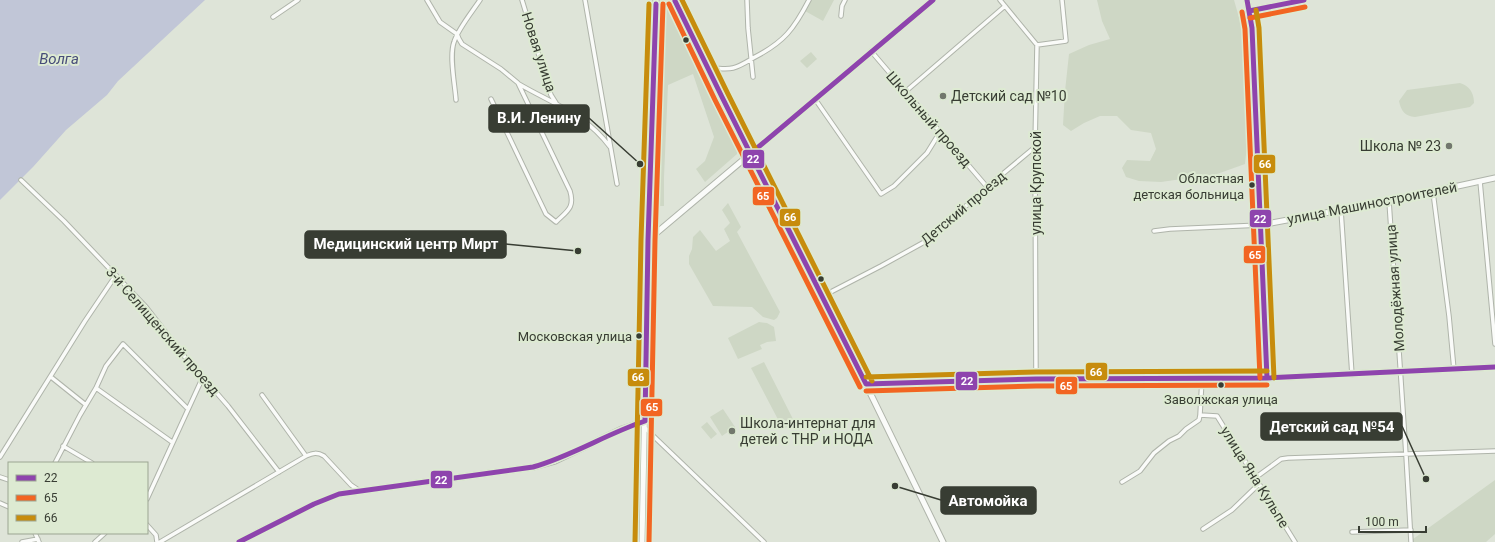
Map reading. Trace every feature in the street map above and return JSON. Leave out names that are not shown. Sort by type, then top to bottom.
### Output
[{"type":"main road","points":[[674,0],[750,154],[823,296],[943,542]]},
{"type":"main road","points":[[648,240],[933,0]]},
{"type":"main road","points":[[1247,0],[1252,28],[1267,378]]},
{"type":"main road","points":[[1249,11],[1304,0]]},
{"type":"main road","points":[[642,542],[648,240],[657,1]]},
{"type":"main road","name":"улица Машиностроителей","points":[[1261,225],[1434,192],[1495,178]]},
{"type":"main road","points":[[866,384],[1036,379],[1267,378],[1495,367]]},
{"type":"main road","points":[[239,542],[314,504],[339,494],[532,467],[555,461],[622,429],[644,421]]},
{"type":"street","points":[[273,17],[298,0]]},
{"type":"street","points":[[427,0],[440,22],[457,34],[462,44],[501,69],[518,83],[572,112],[600,134],[610,148]]},
{"type":"street","points":[[456,100],[452,51],[457,34],[480,0]]},
{"type":"street","name":"Новая улица","points":[[522,0],[551,95],[557,104]]},
{"type":"street","points":[[585,0],[617,184]]},
{"type":"street","points":[[747,0],[753,77]]},
{"type":"street","points":[[709,70],[715,68],[733,68],[769,50],[781,42],[794,28],[809,0]]},
{"type":"street","points":[[841,16],[842,6],[845,0]]},
{"type":"street","points":[[1000,0],[1037,45],[1066,41],[1062,0]]},
{"type":"street","points":[[905,92],[1005,6]]},
{"type":"street","name":"улица Крупской","points":[[1036,379],[1035,147],[1037,45]]},
{"type":"street","name":"Школьный проезд","points":[[871,52],[987,188]]},
{"type":"street","points":[[491,99],[546,214],[556,222],[571,206],[572,200],[566,184],[518,83]]},
{"type":"street","points":[[815,99],[881,194],[894,186],[927,153],[940,132]]},
{"type":"street","name":"Детский проезд","points":[[823,296],[880,267],[928,240],[1035,147]]},
{"type":"street","name":"3-й Селищенский проезд","points":[[22,180],[64,221],[146,307],[202,379],[228,406],[279,472]]},
{"type":"street","points":[[1480,181],[1495,344]]},
{"type":"street","points":[[1434,192],[1454,370]]},
{"type":"street","name":"Молодёжная улица","points":[[1389,201],[1411,542]]},
{"type":"street","points":[[1341,210],[1352,375]]},
{"type":"street","name":"улица Машиностроителей","points":[[1154,231],[1261,225]]},
{"type":"street","points":[[0,457],[116,275]]},
{"type":"street","points":[[55,462],[96,388],[106,366],[123,344],[188,409]]},
{"type":"street","points":[[51,377],[86,405]]},
{"type":"street","points":[[148,497],[202,379]]},
{"type":"street","points":[[1122,482],[1140,471],[1154,453],[1199,420],[1202,379]]},
{"type":"street","points":[[96,388],[172,442]]},
{"type":"street","points":[[262,394],[306,456]]},
{"type":"street","name":"улица Яна Кульпе","points":[[1200,415],[1217,416],[1295,542]]},
{"type":"street","points":[[644,428],[764,542]]},
{"type":"street","points":[[63,446],[90,462]]},
{"type":"street","points":[[1255,478],[1281,460],[1288,458],[1495,451]]},
{"type":"street","points":[[148,526],[156,535],[158,542],[314,452],[324,456],[351,484],[360,491]]},
{"type":"street","points":[[1203,529],[1232,510],[1258,484]]},
{"type":"street","points":[[1352,532],[1411,530]]},
{"type":"street","points":[[95,542],[103,534]]},
{"type":"street","points":[[22,542],[38,541]]},
{"type":"green space","points":[[811,0],[834,0],[823,21],[805,11]]},
{"type":"green space","points":[[1097,0],[1234,0],[1242,28],[1247,94],[1248,135],[1245,164],[1217,174],[1161,182],[1139,181],[1126,177],[1122,168],[1127,160],[1150,161],[1156,149],[1151,133],[1131,130],[1117,116],[1100,116],[1071,131],[1063,125],[1069,54],[1089,45],[1110,39],[1102,21]]},
{"type":"green space","points":[[664,3],[670,7],[737,149],[737,154],[705,182],[696,169],[705,161],[714,137],[693,74],[668,85],[664,206],[652,206],[660,9],[661,5]]},
{"type":"green space","points":[[811,52],[817,59],[807,68],[800,61]]},
{"type":"green space","points":[[1460,83],[1466,86],[1472,93],[1474,103],[1470,107],[1415,117],[1406,114],[1401,108],[1399,101],[1407,90]]},
{"type":"green space","points":[[728,203],[741,227],[737,232],[780,312],[774,320],[763,317],[752,307],[713,306],[689,264],[693,237],[700,230],[716,251],[730,241],[724,229],[730,223],[722,210]]},
{"type":"green space","points":[[759,322],[767,323],[774,327],[776,341],[767,342],[760,345],[762,349],[738,359],[728,338]]},
{"type":"green space","points":[[764,362],[795,423],[783,429],[751,368]]},
{"type":"green space","points":[[723,409],[735,427],[722,436],[710,417]]},
{"type":"green space","points":[[707,422],[717,434],[711,439],[701,427]]},
{"type":"green space","points":[[1495,480],[1495,534],[1486,542],[1409,542]]},
{"type":"water","name":"Волга","points":[[0,0],[205,0],[118,81],[107,95],[66,130],[33,167],[0,200]]},
{"type":"transit line","name":"66","points":[[682,0],[872,381]]},
{"type":"transit line","name":"22","points":[[750,154],[933,0]]},
{"type":"transit line","name":"22","points":[[1247,0],[1252,28],[1267,378]]},
{"type":"transit line","name":"22","points":[[1249,11],[1304,0]]},
{"type":"transit line","name":"22","points":[[675,1],[866,384],[1036,379],[1267,378],[1495,367]]},
{"type":"transit line","name":"66","points":[[635,542],[641,240],[649,4]]},
{"type":"transit line","name":"22","points":[[645,421],[648,240],[656,4]]},
{"type":"transit line","name":"65","points":[[649,542],[655,240],[663,4]]},
{"type":"transit line","name":"65","points":[[669,4],[715,100],[860,387]]},
{"type":"transit line","name":"65","points":[[1250,18],[1305,7]]},
{"type":"transit line","name":"66","points":[[1256,10],[1259,28],[1274,378]]},
{"type":"transit line","name":"65","points":[[1242,12],[1245,29],[1260,378]]},
{"type":"transit line","name":"66","points":[[866,377],[1036,372],[1267,371]]},
{"type":"transit line","name":"65","points":[[866,391],[1036,386],[1267,385]]},
{"type":"transit line","name":"22","points":[[239,542],[314,504],[339,494],[533,467],[561,457],[645,421]]},
{"type":"place","name":"Детский сад №10","points":[[943,96]]},
{"type":"place","name":"Школа № 23","points":[[1449,146]]},
{"type":"place","name":"В.И. Ленину","points":[[640,164]]},
{"type":"place","name":"Областная детская больница","points":[[1252,185]]},
{"type":"place","name":"Медицинский центр Мирт","points":[[578,251]]},
{"type":"place","name":"Московская улица","points":[[639,336]]},
{"type":"place","name":"Заволжская улица","points":[[1221,385]]},
{"type":"place","name":"Школа-интернат для детей с ТНР и НОДА","points":[[732,431]]},
{"type":"place","name":"Детский сад №54","points":[[1426,479]]},
{"type":"place","name":"Автомойка","points":[[895,486]]}]
